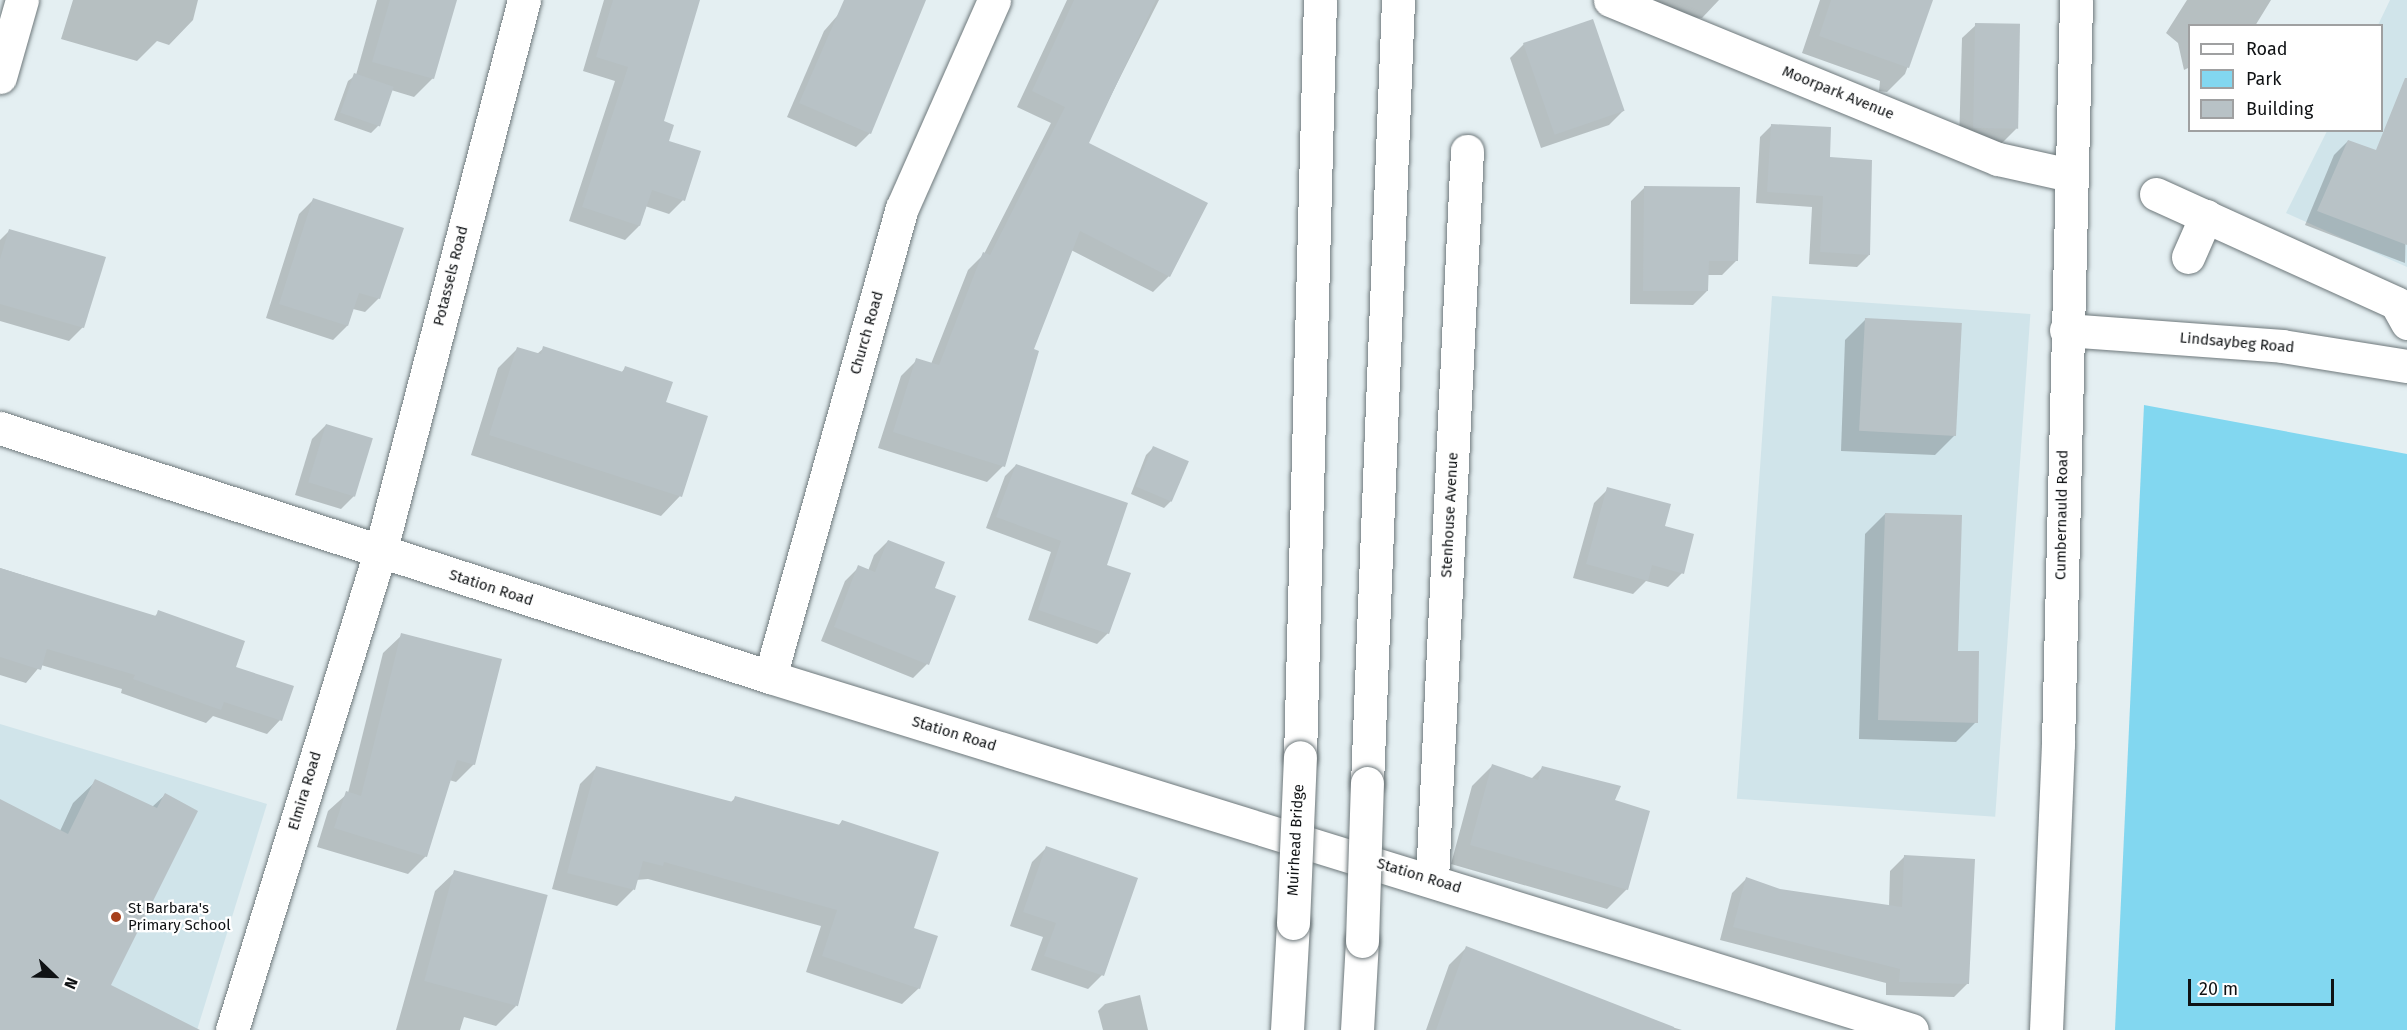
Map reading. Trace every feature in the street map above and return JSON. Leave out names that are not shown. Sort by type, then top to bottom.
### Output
[{"type":"main road","points":[[0,77],[22,0]]},
{"type":"main road","name":"Potassels Road","points":[[380,553],[524,0]]},
{"type":"main road","name":"Church Road","points":[[770,677],[903,208],[994,0]]},
{"type":"main road","name":"Muirhead Bridge","points":[[1287,1030],[1300,757],[1320,0]]},
{"type":"main road","points":[[1357,1030],[1398,0]]},
{"type":"main road","name":"Moorpark Avenue","points":[[1610,0],[1998,159],[2070,175]]},
{"type":"main road","name":"Cumbernauld Road","points":[[2046,1030],[2058,744],[2066,330],[2076,0]]},
{"type":"main road","name":"Stenhouse Avenue","points":[[1432,879],[1467,152]]},
{"type":"main road","points":[[2156,194],[2396,303],[2407,322]]},
{"type":"main road","points":[[2188,257],[2206,216]]},
{"type":"main road","name":"Lindsaybeg Road","points":[[2066,330],[2282,346],[2407,366]]},
{"type":"main road","name":"Station Road","points":[[0,428],[380,553],[770,677],[1432,879],[1912,1030]]},
{"type":"main road","name":"Elmira Road","points":[[231,1030],[380,553]]},
{"type":"shaded area","points":[[2390,0],[2407,0],[2407,267],[2286,213],[2326,132],[2383,132],[2383,24],[2378,24]]},
{"type":"shaded area","points":[[1772,296],[2030,314],[1995,817],[1737,799]]},
{"type":"shaded area","name":"St Barbara's Primary School","points":[[0,724],[267,804],[197,1030],[0,1030]]},
{"type":"green space","points":[[2144,405],[2407,454],[2407,1030],[2115,1030]]},
{"type":"building","points":[[390,0],[457,0],[434,79],[372,62]]},
{"type":"building","points":[[613,0],[700,0],[664,121],[674,125],[669,141],[701,151],[685,201],[652,190],[640,226],[582,207],[628,67],[596,57]]},
{"type":"building","points":[[844,0],[926,0],[871,134],[799,103]]},
{"type":"building","points":[[1074,0],[1156,0],[1089,143],[1208,203],[1170,277],[1080,231],[1034,349],[1039,351],[1005,467],[893,432],[916,358],[939,365],[983,252],[990,255],[1065,107],[1032,91]]},
{"type":"building","points":[[1831,0],[1933,0],[1909,68],[1819,36]]},
{"type":"building","points":[[1593,19],[1625,111],[1555,135],[1523,43]]},
{"type":"building","points":[[1975,23],[2020,24],[2018,129],[1973,128]]},
{"type":"building","points":[[354,73],[394,87],[380,126],[340,113]]},
{"type":"building","points":[[2405,78],[2407,78],[2407,245],[2317,211],[2348,140],[2376,150]]},
{"type":"building","points":[[1771,124],[1831,127],[1830,157],[1872,160],[1870,255],[1820,252],[1823,196],[1767,192]]},
{"type":"building","points":[[1644,186],[1740,187],[1738,261],[1709,261],[1708,291],[1643,291]]},
{"type":"building","points":[[313,198],[404,228],[380,299],[359,293],[348,326],[279,304]]},
{"type":"building","points":[[9,229],[106,257],[84,328],[0,304],[0,259]]},
{"type":"building","points":[[1865,318],[1962,323],[1956,436],[1859,431]]},
{"type":"building","points":[[543,346],[623,372],[625,366],[673,382],[666,402],[708,416],[682,497],[489,435],[517,347],[541,354]]},
{"type":"building","points":[[326,424],[373,438],[355,497],[308,482]]},
{"type":"building","points":[[1153,446],[1189,461],[1172,502],[1136,487]]},
{"type":"building","points":[[1016,464],[1128,503],[1107,565],[1131,573],[1109,634],[1038,610],[1061,541],[996,517]]},
{"type":"building","points":[[1607,487],[1671,504],[1665,526],[1694,534],[1684,574],[1652,565],[1648,581],[1586,564]]},
{"type":"building","points":[[1885,513],[1962,515],[1958,651],[1979,651],[1978,723],[1878,720]]},
{"type":"building","points":[[888,540],[945,562],[935,588],[956,596],[929,665],[834,627],[858,565],[875,572]]},
{"type":"building","points":[[0,568],[156,616],[158,610],[245,641],[236,667],[294,686],[282,721],[224,702],[221,710],[133,679],[135,675],[47,649],[41,670],[0,657]]},
{"type":"building","points":[[401,633],[502,659],[475,765],[457,760],[427,857],[334,828],[346,791],[361,796]]},
{"type":"building","points":[[1492,764],[1538,780],[1542,766],[1621,786],[1615,800],[1650,811],[1628,890],[1470,845]]},
{"type":"building","points":[[596,766],[733,802],[735,796],[840,825],[842,820],[939,852],[914,928],[938,936],[920,989],[822,956],[837,910],[664,862],[663,866],[643,861],[635,890],[567,873]]},
{"type":"building","points":[[95,779],[157,808],[165,793],[198,811],[111,985],[200,1030],[0,1030],[0,799],[68,834]]},
{"type":"building","points":[[1046,846],[1138,878],[1104,976],[1044,956],[1056,923],[1023,912]]},
{"type":"building","points":[[1904,855],[1975,859],[1969,984],[1899,982],[1900,969],[1733,927],[1746,877],[1780,889],[1902,907]]},
{"type":"building","points":[[454,870],[548,895],[518,1006],[424,981]]},
{"type":"building","points":[[1466,946],[1674,1027],[1674,1030],[1436,1030]]},
{"type":"place","name":"St Barbara's Primary School","points":[[116,917]]}]
